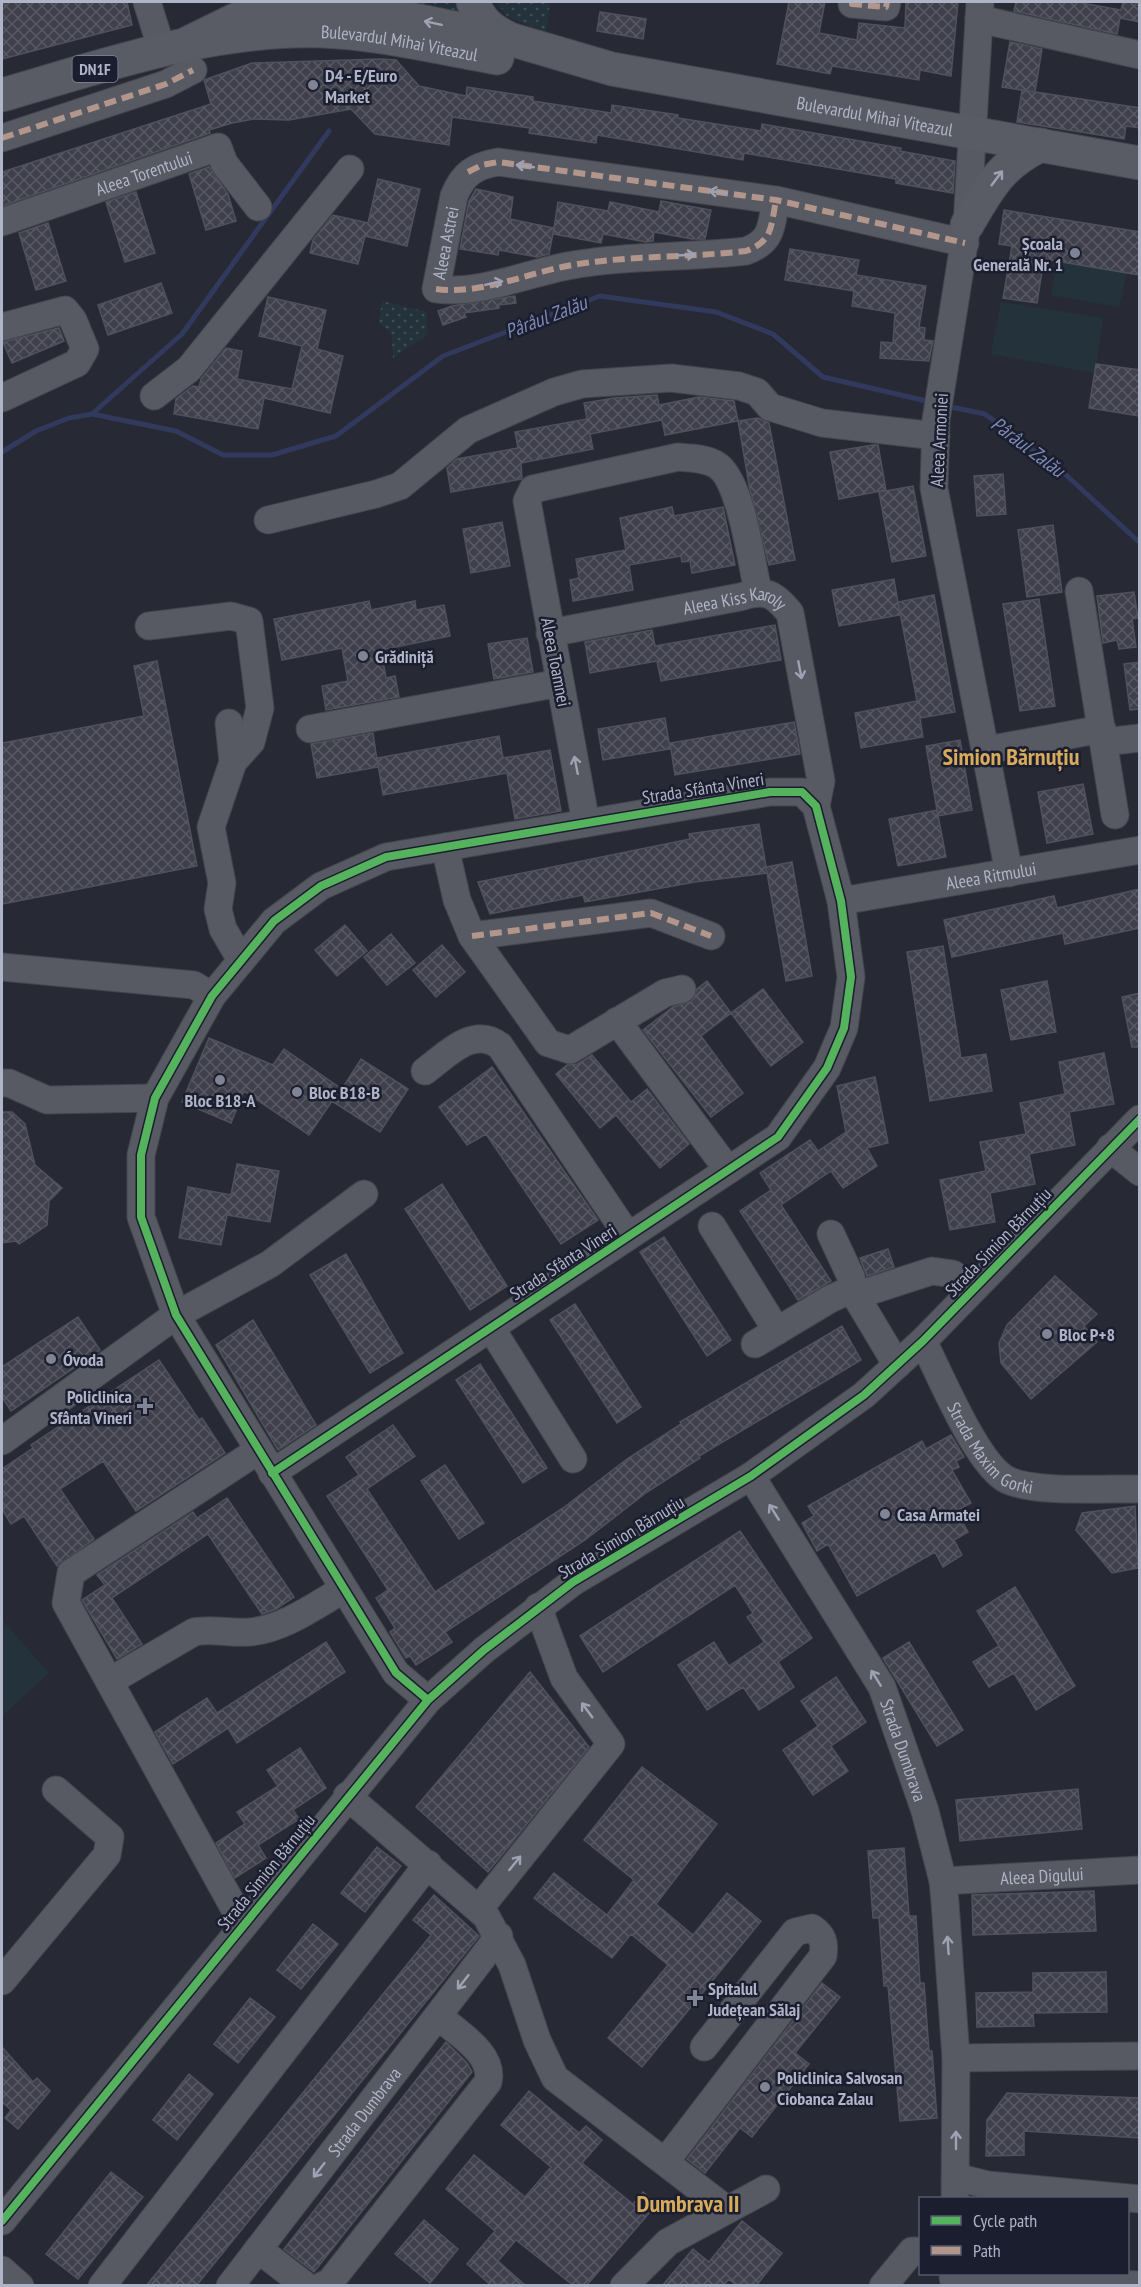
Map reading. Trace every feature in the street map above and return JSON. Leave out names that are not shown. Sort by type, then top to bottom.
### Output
[{"type":"main road","points":[[473,2],[478,15],[492,30],[513,40]]},
{"type":"main road","name":"Bulevardul Mihai Viteazul","points":[[181,54],[276,5],[365,6],[513,40],[612,69],[1140,164]]},
{"type":"main road","points":[[365,6],[369,29],[382,39]]},
{"type":"main road","name":"DN1F","points":[[306,31],[342,21],[365,6]]},
{"type":"main road","name":"Bulevardul Mihai Viteazul","points":[[2,95],[181,54],[226,36],[306,31],[382,39],[582,70],[612,69]]},
{"type":"main road","points":[[966,234],[1001,170],[1018,156],[1041,146]]},
{"type":"street","points":[[2,138],[166,84],[181,54],[147,2]]},
{"type":"street","points":[[852,2],[852,4],[886,7],[887,2]]},
{"type":"street","points":[[979,10],[1140,55]]},
{"type":"street","name":"Aleea Armoniei","points":[[979,10],[966,234],[941,386],[936,428],[934,488],[987,750],[1009,873]]},
{"type":"street","name":"Aleea Torentului","points":[[2,222],[218,147],[224,163],[258,207]]},
{"type":"street","name":"Aleea Astrei","points":[[776,200],[767,239],[758,247],[746,251],[567,266],[462,290],[436,289],[454,196],[468,172],[482,165],[498,162],[776,200],[966,234]]},
{"type":"street","points":[[154,396],[189,369],[350,169]]},
{"type":"street","points":[[2,327],[65,310],[80,333],[85,349],[77,363],[2,398]]},
{"type":"street","points":[[268,520],[400,486],[468,430],[554,392],[582,384],[670,378],[739,386],[757,392],[770,406],[822,423],[936,428]]},
{"type":"street","name":"Aleea Toamnei","points":[[586,823],[527,501],[533,489],[678,457],[717,464],[734,487],[758,591]]},
{"type":"street","name":"Aleea Kiss Karoly","points":[[550,633],[731,599],[758,591],[776,597],[790,613],[821,781],[816,806]]},
{"type":"street","points":[[1079,591],[1115,815]]},
{"type":"street","points":[[149,626],[231,616],[249,621],[260,708],[251,742],[233,762],[211,827],[222,883],[218,909],[224,929],[241,960]]},
{"type":"street","points":[[310,729],[560,683]]},
{"type":"street","points":[[229,723],[233,762]]},
{"type":"street","points":[[987,750],[1103,736],[1140,738]]},
{"type":"street","name":"Strada Sfânta Vineri","points":[[266,1462],[491,1328],[778,1137],[827,1068],[844,1028],[851,977],[841,901],[816,806],[802,792],[770,792],[386,857],[321,886],[274,921],[212,996],[155,1098],[141,1155],[141,1217],[176,1315],[266,1462],[344,1589],[396,1673],[428,1700]]},
{"type":"street","points":[[445,847],[457,900],[472,936],[548,1043],[570,1050],[665,993],[682,989]]},
{"type":"street","name":"Aleea Ritmului","points":[[841,901],[1140,850]]},
{"type":"street","points":[[472,936],[651,913],[711,936]]},
{"type":"street","points":[[2,967],[194,985],[212,996]]},
{"type":"street","points":[[617,1021],[728,1170]]},
{"type":"street","points":[[425,1071],[469,1039],[481,1037],[494,1041],[628,1236]]},
{"type":"street","points":[[2,1083],[9,1083],[47,1100],[155,1098]]},
{"type":"street","name":"Strada Simion Bărnuțiu","points":[[2,2221],[347,1796],[428,1700],[484,1650],[573,1582],[751,1476],[864,1395],[923,1341],[1140,1119]]},
{"type":"street","points":[[1110,1148],[1140,1172]]},
{"type":"street","points":[[2,1441],[176,1315],[270,1264],[364,1194]]},
{"type":"street","points":[[712,1226],[766,1337],[840,1293],[856,1297],[932,1271],[953,1274],[971,1291]]},
{"type":"street","points":[[831,1234],[851,1277],[856,1297],[897,1365]]},
{"type":"street","points":[[491,1328],[573,1459]]},
{"type":"street","name":"Strada Maxim Gorki","points":[[923,1341],[984,1460],[1005,1479],[1032,1487],[1140,1489]]},
{"type":"street","points":[[243,1924],[66,1603],[71,1573],[266,1462]]},
{"type":"street","name":"Strada Dumbrava","points":[[751,1476],[882,1687],[925,1810],[943,1881],[956,2058],[956,2188]]},
{"type":"street","points":[[110,1681],[194,1632],[206,1629],[244,1633],[268,1629],[344,1589]]},
{"type":"street","points":[[479,1909],[611,1744],[564,1677],[538,1607]]},
{"type":"street","points":[[2,1981],[107,1855],[110,1838],[56,1790]]},
{"type":"street","points":[[347,1796],[479,1909],[499,1936],[512,1965],[537,2040],[555,2078],[726,2209]]},
{"type":"street","points":[[102,2286],[428,1864]]},
{"type":"street","name":"Aleea Digului","points":[[943,1881],[1140,1870]]},
{"type":"street","points":[[665,2162],[823,1956],[825,1945],[821,1935],[812,1928],[795,1932],[704,2047]]},
{"type":"street","name":"Strada Dumbrava","points":[[230,2286],[499,1936]]},
{"type":"street","points":[[322,2286],[330,2282],[488,2082],[489,2069],[484,2057],[438,2016]]},
{"type":"street","points":[[956,2058],[1140,2056]]},
{"type":"street","points":[[956,2188],[988,2185],[1118,2197]]},
{"type":"street","points":[[624,2286],[668,2242],[766,2189]]},
{"type":"street","points":[[258,2249],[306,2286]]},
{"type":"street","points":[[883,2286],[912,2251],[919,2251]]},
{"type":"street","points":[[2,2270],[20,2286]]},
{"type":"street","points":[[953,2279],[1140,2285]]},
{"type":"shaded area","points":[[418,2],[465,2],[471,16],[422,5]]},
{"type":"shaded area","points":[[496,2],[550,2],[546,32],[508,17]]},
{"type":"shaded area","points":[[1058,261],[1127,273],[1119,307],[1051,295]]},
{"type":"shaded area","points":[[382,301],[427,312],[427,335],[393,358],[392,335],[379,322]]},
{"type":"shaded area","points":[[1001,302],[1103,318],[1095,373],[991,354]]},
{"type":"shaded area","points":[[2,1620],[49,1673],[2,1716]]},
{"type":"building","points":[[2,2],[127,2],[132,25],[2,59]]},
{"type":"building","points":[[789,2],[825,2],[819,33],[857,40],[859,23],[905,28],[906,2],[958,2],[951,76],[920,70],[919,80],[832,66],[830,74],[777,64]]},
{"type":"building","points":[[1016,2],[1076,2],[1121,10],[1123,2],[1140,2],[1140,22],[1120,18],[1117,34],[1014,11]]},
{"type":"building","points":[[600,12],[646,19],[643,39],[597,31]]},
{"type":"building","points":[[1010,42],[1042,49],[1035,92],[1002,87]]},
{"type":"building","points":[[396,60],[419,86],[466,96],[467,87],[533,97],[533,101],[611,113],[612,105],[761,131],[762,124],[901,148],[900,151],[955,161],[953,193],[896,183],[896,179],[744,153],[743,160],[597,135],[596,143],[529,133],[530,128],[452,117],[449,145],[375,134],[351,109],[289,120],[254,119],[232,123],[209,130],[210,133],[2,206],[2,172],[211,104],[204,80],[252,63]]},
{"type":"building","points":[[1022,90],[1140,108],[1140,128],[1126,126],[1124,139],[1017,122]]},
{"type":"building","points":[[209,167],[228,194],[236,221],[206,230],[189,174]]},
{"type":"building","points":[[378,179],[420,189],[407,246],[365,236],[358,264],[310,253],[313,240],[333,215],[368,223]]},
{"type":"building","points":[[476,189],[513,197],[510,219],[554,228],[549,254],[537,257],[499,250],[498,255],[460,249],[469,201]]},
{"type":"building","points":[[136,192],[155,253],[125,262],[106,202]]},
{"type":"building","points":[[661,201],[711,210],[705,239],[654,232],[653,241],[646,242],[603,234],[601,243],[553,234],[558,202],[608,211],[610,202],[659,212]]},
{"type":"building","name":"Școala Generală Nr. 1","points":[[1004,210],[1140,232],[1140,275],[1044,259],[1037,303],[1003,298],[1012,246],[999,244]]},
{"type":"building","points":[[48,223],[66,281],[36,290],[19,233]]},
{"type":"building","points":[[790,249],[859,260],[856,275],[926,286],[919,327],[925,328],[924,340],[933,341],[929,361],[880,358],[881,342],[893,343],[895,313],[852,306],[854,291],[785,280]]},
{"type":"building","points":[[161,283],[172,313],[108,335],[98,305]]},
{"type":"building","points":[[515,296],[516,303],[499,305],[499,308],[464,313],[466,317],[443,325],[438,311],[452,306]]},
{"type":"building","points":[[268,297],[326,310],[317,349],[343,356],[330,413],[264,398],[258,429],[174,414],[176,399],[193,386],[199,387],[201,379],[226,348],[242,351],[237,379],[292,389],[302,346],[259,336]]},
{"type":"building","points":[[59,328],[64,341],[12,363],[3,342]]},
{"type":"building","points":[[1096,364],[1140,370],[1140,416],[1089,408]]},
{"type":"building","points":[[657,395],[659,405],[699,397],[734,401],[738,421],[665,435],[662,420],[590,434],[593,449],[521,463],[522,479],[451,492],[447,468],[457,459],[518,448],[515,432],[587,419],[584,403]]},
{"type":"building","points":[[758,418],[769,423],[795,560],[769,565],[750,490],[738,421]]},
{"type":"building","points":[[878,445],[886,490],[839,499],[830,452]]},
{"type":"building","points":[[1003,474],[1006,514],[977,516],[974,476]]},
{"type":"building","points":[[913,486],[926,556],[892,562],[879,492]]},
{"type":"building","points":[[672,507],[674,516],[723,507],[735,565],[692,573],[690,561],[682,562],[681,556],[629,565],[633,590],[573,601],[570,580],[579,578],[576,559],[626,550],[620,518]]},
{"type":"building","points":[[502,522],[510,566],[471,573],[463,529]]},
{"type":"building","points":[[1053,525],[1062,592],[1027,597],[1018,530]]},
{"type":"building","points":[[894,579],[900,615],[839,626],[832,590]]},
{"type":"building","points":[[1134,592],[1138,618],[1132,619],[1136,647],[1119,649],[1117,640],[1103,643],[1097,596]]},
{"type":"building","points":[[934,595],[955,712],[920,718],[923,737],[861,748],[855,713],[917,701],[898,602]]},
{"type":"building","points":[[1039,599],[1055,706],[1020,711],[1003,604]]},
{"type":"building","name":"Grădiniță","points":[[369,601],[371,610],[415,601],[416,610],[444,605],[450,636],[381,650],[386,678],[395,676],[399,697],[326,710],[322,686],[348,681],[342,648],[282,660],[274,619]]},
{"type":"building","points":[[775,625],[781,660],[661,681],[657,661],[590,673],[585,642],[652,630],[655,646]]},
{"type":"building","points":[[527,638],[533,672],[494,679],[488,644]]},
{"type":"building","points":[[157,661],[197,866],[2,904],[2,743],[144,716],[134,666]]},
{"type":"building","points":[[1140,662],[1140,709],[1130,710],[1124,664]]},
{"type":"building","points":[[665,718],[670,749],[603,760],[598,729]]},
{"type":"building","points":[[794,722],[800,754],[675,775],[670,743]]},
{"type":"building","points":[[373,733],[378,767],[317,778],[311,744]]},
{"type":"building","points":[[499,736],[503,758],[550,750],[561,811],[515,819],[507,773],[383,795],[377,758]]},
{"type":"building","points":[[960,740],[972,810],[938,816],[926,746]]},
{"type":"building","points":[[1083,784],[1093,834],[1047,843],[1038,792]]},
{"type":"building","points":[[937,810],[946,857],[898,866],[889,819]]},
{"type":"building","points":[[759,824],[767,873],[695,882],[585,902],[583,895],[490,914],[478,882],[690,839],[689,834]]},
{"type":"building","points":[[792,862],[812,976],[786,981],[766,867]]},
{"type":"building","points":[[1140,889],[1140,928],[1065,944],[1063,933],[952,957],[944,920],[1054,896],[1057,908]]},
{"type":"building","points":[[345,925],[367,951],[337,976],[315,950]]},
{"type":"building","points":[[391,934],[415,963],[387,985],[364,957]]},
{"type":"building","points":[[442,945],[465,972],[436,997],[413,970]]},
{"type":"building","points":[[943,946],[961,1058],[986,1054],[992,1091],[930,1101],[907,952]]},
{"type":"building","points":[[707,981],[731,1013],[701,1036],[743,1093],[711,1117],[643,1030],[673,1007],[692,1001],[697,989]]},
{"type":"building","points":[[1047,981],[1056,1032],[1011,1040],[1001,990]]},
{"type":"building","points":[[763,989],[803,1042],[771,1066],[731,1013]]},
{"type":"building","points":[[1140,993],[1140,1047],[1132,1047],[1122,997]]},
{"type":"building","points":[[209,1038],[273,1065],[284,1049],[342,1089],[361,1059],[408,1089],[380,1132],[332,1101],[309,1135],[244,1091],[231,1123],[182,1102]]},
{"type":"building","points":[[1104,1053],[1114,1104],[1069,1112],[1075,1145],[1029,1154],[1035,1184],[990,1193],[995,1222],[950,1230],[940,1180],[986,1171],[980,1142],[1026,1134],[1020,1103],[1065,1094],[1059,1062]]},
{"type":"building","points":[[592,1055],[631,1102],[647,1089],[689,1144],[660,1168],[616,1115],[600,1128],[556,1074],[567,1065],[578,1064]]},
{"type":"building","points":[[492,1067],[598,1220],[561,1244],[486,1134],[467,1145],[439,1107]]},
{"type":"building","points":[[875,1077],[888,1143],[867,1148],[877,1166],[843,1188],[831,1171],[781,1205],[831,1281],[798,1300],[740,1211],[771,1190],[760,1173],[810,1140],[818,1151],[846,1132],[837,1086]]},
{"type":"building","points":[[2,1112],[12,1112],[25,1124],[35,1165],[62,1188],[49,1201],[47,1225],[19,1244],[16,1241],[2,1243]]},
{"type":"building","points":[[237,1164],[279,1171],[270,1222],[227,1215],[221,1245],[179,1238],[188,1187],[231,1195]]},
{"type":"building","points":[[442,1184],[507,1286],[470,1310],[405,1209]]},
{"type":"building","points":[[664,1237],[731,1340],[707,1356],[640,1252]]},
{"type":"building","points":[[888,1249],[894,1267],[867,1276],[860,1258]]},
{"type":"building","points":[[346,1254],[403,1353],[370,1373],[310,1275]]},
{"type":"building","name":"Bloc P+8","points":[[1055,1276],[1097,1314],[1084,1326],[1097,1342],[1031,1399],[1001,1363],[999,1343],[1007,1325]]},
{"type":"building","points":[[575,1304],[641,1407],[617,1423],[550,1320]]},
{"type":"building","name":"Óvoda","points":[[78,1317],[100,1350],[11,1411],[2,1397],[2,1367]]},
{"type":"building","points":[[253,1320],[316,1425],[278,1450],[216,1345]]},
{"type":"building","points":[[842,1326],[861,1360],[699,1456],[700,1458],[647,1492],[585,1540],[445,1632],[452,1642],[416,1665],[410,1656],[406,1658],[390,1632],[395,1628],[376,1598],[388,1590],[327,1496],[359,1475],[346,1457],[393,1425],[415,1456],[367,1489],[435,1592],[563,1508],[627,1459],[681,1424],[680,1422]]},
{"type":"building","points":[[159,1360],[199,1420],[202,1418],[225,1453],[136,1511],[103,1461],[60,1489],[94,1539],[57,1566],[24,1516],[11,1524],[2,1509],[2,1469],[33,1448],[31,1445]]},
{"type":"building","points":[[480,1364],[547,1468],[523,1483],[456,1380]]},
{"type":"building","name":"Casa Armatei","points":[[951,1435],[964,1457],[956,1461],[959,1467],[952,1470],[971,1503],[956,1511],[968,1532],[954,1540],[962,1555],[943,1567],[935,1552],[857,1596],[828,1544],[817,1551],[802,1523],[814,1516],[808,1506],[922,1441],[926,1449]]},
{"type":"building","points":[[445,1465],[484,1523],[459,1539],[421,1481]]},
{"type":"building","points":[[227,1498],[294,1597],[276,1609],[262,1614],[208,1534],[112,1598],[142,1644],[117,1659],[82,1600],[105,1585],[97,1575],[193,1512],[197,1518]]},
{"type":"building","points":[[1135,1506],[1138,1568],[1112,1573],[1076,1530],[1082,1513]]},
{"type":"building","points":[[740,1531],[812,1638],[778,1662],[794,1687],[759,1710],[743,1687],[707,1710],[678,1665],[714,1642],[729,1666],[764,1642],[747,1617],[753,1613],[735,1585],[603,1672],[580,1636]]},
{"type":"building","points":[[1015,1587],[1075,1686],[1036,1710],[1014,1673],[989,1687],[973,1662],[999,1646],[977,1611]]},
{"type":"building","points":[[326,1642],[345,1672],[237,1743],[228,1728],[173,1764],[155,1732],[207,1698],[217,1713]]},
{"type":"building","points":[[909,1642],[963,1730],[937,1746],[883,1658]]},
{"type":"building","points":[[530,1672],[589,1747],[488,1872],[416,1807]]},
{"type":"building","points":[[836,1677],[866,1722],[831,1746],[848,1771],[813,1795],[783,1750],[818,1726],[801,1701]]},
{"type":"building","points":[[300,1748],[326,1788],[293,1810],[299,1819],[258,1845],[266,1858],[235,1878],[216,1843],[245,1824],[237,1812],[278,1786],[267,1770]]},
{"type":"building","points":[[642,1767],[717,1824],[656,1904],[693,1935],[727,1893],[761,1921],[642,2067],[608,2038],[668,1965],[631,1934],[612,1958],[534,1898],[554,1873],[607,1915],[634,1880],[584,1840]]},
{"type":"building","points":[[1078,1789],[1082,1829],[960,1841],[956,1800]]},
{"type":"building","points":[[377,1847],[401,1866],[365,1912],[341,1893]]},
{"type":"building","points":[[904,1848],[909,1916],[916,1916],[920,1983],[924,1983],[937,2118],[900,2121],[888,1986],[884,1986],[879,1918],[873,1918],[868,1851]]},
{"type":"building","points":[[1094,1891],[1096,1931],[973,1935],[972,1895]]},
{"type":"building","points":[[434,1895],[479,1936],[196,2286],[146,2286],[431,1935],[413,1920]]},
{"type":"building","points":[[313,1924],[338,1944],[301,1989],[277,1970]]},
{"type":"building","points":[[1106,1972],[1107,2012],[1033,2013],[1034,2026],[977,2027],[976,1993],[1033,1992],[1033,1973]]},
{"type":"building","name":"Policlinica Salvosan Ciobanca Zalau","points":[[822,1983],[840,1997],[795,2053],[809,2064],[752,2137],[740,2128],[705,2173],[687,2159]]},
{"type":"building","points":[[250,1998],[275,2017],[238,2063],[214,2044]]},
{"type":"building","points":[[446,2042],[467,2063],[472,2072],[314,2272],[284,2249]]},
{"type":"building","points":[[2,2047],[33,2082],[37,2078],[50,2091],[18,2129],[5,2118],[11,2110],[2,2102]]},
{"type":"building","points":[[189,2074],[213,2094],[177,2140],[153,2120]]},
{"type":"building","points":[[529,2091],[579,2133],[586,2126],[602,2140],[582,2163],[633,2204],[643,2192],[657,2204],[586,2286],[574,2286],[516,2240],[498,2261],[526,2286],[492,2286],[467,2264],[495,2231],[446,2189],[474,2155],[525,2197],[551,2167],[501,2125]]},
{"type":"building","points":[[1007,2093],[1140,2098],[1140,2138],[1024,2131],[1024,2155],[986,2156],[987,2120]]},
{"type":"building","points":[[111,2172],[143,2197],[78,2279],[46,2254]]},
{"type":"building","points":[[424,2220],[458,2249],[430,2283],[395,2254]]},
{"type":"building","points":[[742,2221],[782,2253],[756,2286],[737,2286],[729,2279],[723,2286],[662,2286],[693,2249],[709,2262]]},
{"type":"waterway","points":[[92,414],[182,334],[329,131]]},
{"type":"waterway","name":"Pârâul Zalău","points":[[2,452],[36,431],[69,418],[92,414],[176,431],[223,455],[272,455],[336,436],[443,356],[600,296],[716,312],[773,334],[823,377],[931,402]]},
{"type":"waterway","name":"Pârâul Zalău","points":[[946,406],[985,414],[1065,474],[1140,543]]},
{"type":"marked path","points":[[852,2],[852,4],[886,7],[887,2]]},
{"type":"marked path","points":[[2,138],[166,84],[193,70]]},
{"type":"marked path","points":[[468,172],[482,165],[498,162],[776,200],[965,243]]},
{"type":"marked path","points":[[436,289],[469,289],[589,262],[746,251],[755,247],[769,232],[776,200]]},
{"type":"marked path","points":[[472,936],[651,913],[711,936]]},
{"type":"cycle path","points":[[272,1473],[778,1137],[827,1068],[844,1028],[851,977],[841,901],[816,806],[802,792],[770,792],[386,857],[321,886],[274,921],[212,996],[155,1098],[141,1155],[141,1217],[176,1315],[396,1673],[428,1700]]},
{"type":"cycle path","points":[[2,2221],[428,1700],[484,1650],[573,1582],[751,1476],[864,1395],[923,1341],[1140,1119]]},
{"type":"place","name":"D4 - E/Euro Market","points":[[313,85]]},
{"type":"place","name":"Școala Generală Nr. 1","points":[[1075,253]]},
{"type":"place","name":"Grădiniță","points":[[363,656]]},
{"type":"place","name":"Bloc B18-A","points":[[220,1080]]},
{"type":"place","name":"Bloc B18-B","points":[[297,1092]]},
{"type":"place","name":"Bloc P+8","points":[[1047,1334]]},
{"type":"place","name":"Óvoda","points":[[51,1359]]},
{"type":"place","name":"Policlinica Sfânta Vineri","points":[[145,1406]]},
{"type":"place","name":"Casa Armatei","points":[[885,1514]]},
{"type":"place","name":"Spitalul Județean Sălaj","points":[[695,1998]]},
{"type":"place","name":"Policlinica Salvosan Ciobanca Zalau","points":[[765,2087]]},
{"type":"district","name":"Simion Bărnuțiu","points":[[1011,756]]},
{"type":"district","name":"Dumbrava II","points":[[688,2203]]}]
